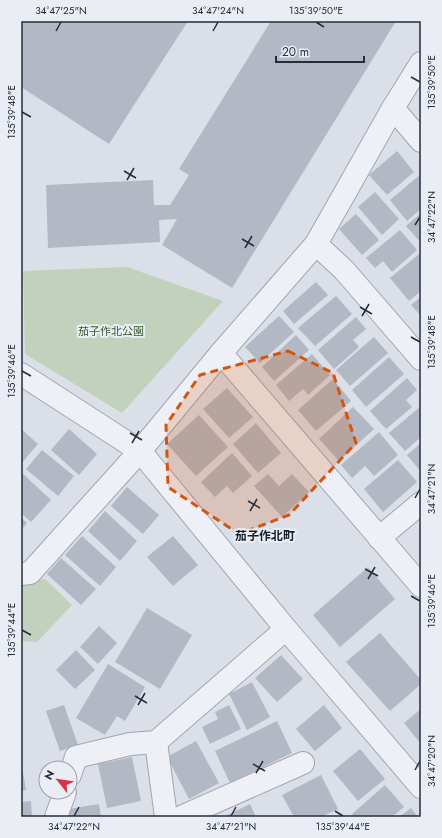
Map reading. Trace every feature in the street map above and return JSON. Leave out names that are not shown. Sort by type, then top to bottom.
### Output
[{"type":"street","points":[[21,574],[30,572],[140,451],[316,244],[393,108],[421,62]]},
{"type":"street","points":[[393,108],[421,141]]},
{"type":"street","points":[[316,244],[344,270],[421,359]]},
{"type":"street","points":[[222,353],[421,586]]},
{"type":"street","points":[[21,374],[140,451],[286,628],[421,787]]},
{"type":"street","points":[[380,538],[421,503]]},
{"type":"street","points":[[75,760],[76,757],[130,744],[156,742],[286,628]]},
{"type":"street","points":[[156,742],[166,817]]},
{"type":"street","points":[[182,817],[303,763]]},
{"type":"street","points":[[56,817],[62,800]]},
{"type":"highlighted area","points":[[288,351],[333,373],[356,443],[289,515],[239,534],[168,487],[166,425],[200,375]]},
{"type":"green space","name":"茄子作北公園","points":[[127,267],[223,301],[122,413],[25,354],[23,271]]},
{"type":"green space","points":[[45,579],[72,605],[37,642],[21,641],[21,584]]},
{"type":"building","points":[[21,21],[188,21],[109,144],[21,87]]},
{"type":"building","points":[[271,21],[396,21],[232,288],[162,245],[177,219],[159,220],[160,242],[48,248],[46,185],[153,180],[154,205],[170,205],[189,175],[179,169]]},
{"type":"building","points":[[397,151],[414,172],[387,195],[369,175]]},
{"type":"building","points":[[421,174],[421,209],[407,221],[390,200]]},
{"type":"building","points":[[375,192],[399,219],[382,235],[358,207]]},
{"type":"building","points":[[421,213],[421,243],[406,226]]},
{"type":"building","points":[[356,214],[379,240],[362,255],[339,229]]},
{"type":"building","points":[[400,230],[417,250],[392,272],[383,261],[375,268],[366,258]]},
{"type":"building","points":[[419,254],[421,256],[421,291],[409,301],[390,278]]},
{"type":"building","points":[[316,282],[328,295],[294,324],[283,311]]},
{"type":"building","points":[[336,296],[352,314],[315,346],[298,328]]},
{"type":"building","points":[[421,297],[421,316],[411,305]]},
{"type":"building","points":[[279,316],[294,332],[260,363],[245,347]]},
{"type":"building","points":[[356,317],[366,329],[353,340],[359,347],[334,369],[318,350]]},
{"type":"building","points":[[296,335],[309,350],[274,381],[262,367]]},
{"type":"building","points":[[374,337],[388,353],[350,386],[336,370]]},
{"type":"building","points":[[312,354],[330,375],[308,395],[303,389],[289,401],[276,385]]},
{"type":"building","points":[[389,357],[404,374],[366,407],[352,390]]},
{"type":"building","points":[[407,378],[417,390],[406,400],[412,407],[386,429],[370,411]]},
{"type":"building","points":[[333,379],[351,401],[316,431],[298,410]]},
{"type":"building","points":[[227,388],[253,417],[229,438],[203,409]]},
{"type":"building","points":[[421,406],[421,437],[405,451],[389,433]]},
{"type":"building","points":[[353,407],[374,429],[339,461],[319,439]]},
{"type":"building","points":[[199,415],[228,447],[196,476],[167,444]]},
{"type":"building","points":[[256,423],[281,453],[258,473],[233,444]]},
{"type":"building","points":[[21,429],[38,444],[21,464]]},
{"type":"building","points":[[69,429],[97,454],[79,475],[51,450]]},
{"type":"building","points":[[379,432],[398,455],[374,476],[365,466],[352,478],[341,465]]},
{"type":"building","points":[[421,443],[421,472],[407,455]]},
{"type":"building","points":[[42,450],[74,476],[58,496],[26,469]]},
{"type":"building","points":[[232,453],[252,476],[233,493],[227,486],[215,497],[201,482]]},
{"type":"building","points":[[398,460],[417,482],[383,512],[364,489]]},
{"type":"building","points":[[21,472],[51,500],[31,522],[21,513]]},
{"type":"building","points":[[268,474],[279,486],[292,474],[309,492],[282,517],[254,486]]},
{"type":"building","points":[[127,487],[159,515],[143,534],[111,506]]},
{"type":"building","points":[[105,511],[137,541],[120,561],[88,531]]},
{"type":"building","points":[[21,517],[27,523],[21,530]]},
{"type":"building","points":[[82,536],[116,567],[100,586],[65,555]]},
{"type":"building","points":[[173,536],[198,565],[173,586],[147,557]]},
{"type":"building","points":[[61,558],[96,589],[81,605],[47,574]]},
{"type":"building","points":[[368,567],[395,599],[340,647],[313,615]]},
{"type":"building","points":[[147,608],[192,635],[160,689],[115,662]]},
{"type":"building","points":[[99,626],[117,643],[98,664],[80,647]]},
{"type":"building","points":[[380,633],[421,680],[421,684],[390,711],[346,662]]},
{"type":"building","points":[[76,650],[95,670],[75,689],[56,670]]},
{"type":"building","points":[[281,655],[303,679],[277,702],[255,678]]},
{"type":"building","points":[[108,664],[145,687],[125,721],[117,716],[105,735],[76,718]]},
{"type":"building","points":[[252,682],[270,717],[247,730],[229,694]]},
{"type":"building","points":[[64,705],[78,745],[60,751],[46,711]]},
{"type":"building","points":[[229,705],[241,729],[210,744],[202,727],[218,719],[215,712]]},
{"type":"building","points":[[324,705],[342,728],[315,751],[296,729]]},
{"type":"building","points":[[421,709],[421,744],[404,723]]},
{"type":"building","points":[[277,721],[292,753],[230,783],[215,751]]},
{"type":"building","points":[[196,741],[219,783],[189,799],[167,757]]},
{"type":"building","points":[[360,749],[385,779],[358,801],[333,771]]},
{"type":"building","points":[[132,757],[141,801],[107,808],[98,764]]},
{"type":"building","points":[[21,761],[26,790],[21,791]]},
{"type":"building","points":[[321,775],[338,809],[321,817],[294,817],[282,795]]},
{"type":"building","points":[[385,785],[404,807],[392,817],[355,817],[352,814]]},
{"type":"building","points":[[31,801],[32,817],[21,817],[21,802]]},
{"type":"building","points":[[99,804],[101,817],[70,817],[69,809]]},
{"type":"building","points":[[250,804],[256,817],[223,817]]},
{"type":"building","points":[[411,808],[418,817],[399,817]]},
{"type":"district","name":"茄子作北町","points":[[265,536]]}]
